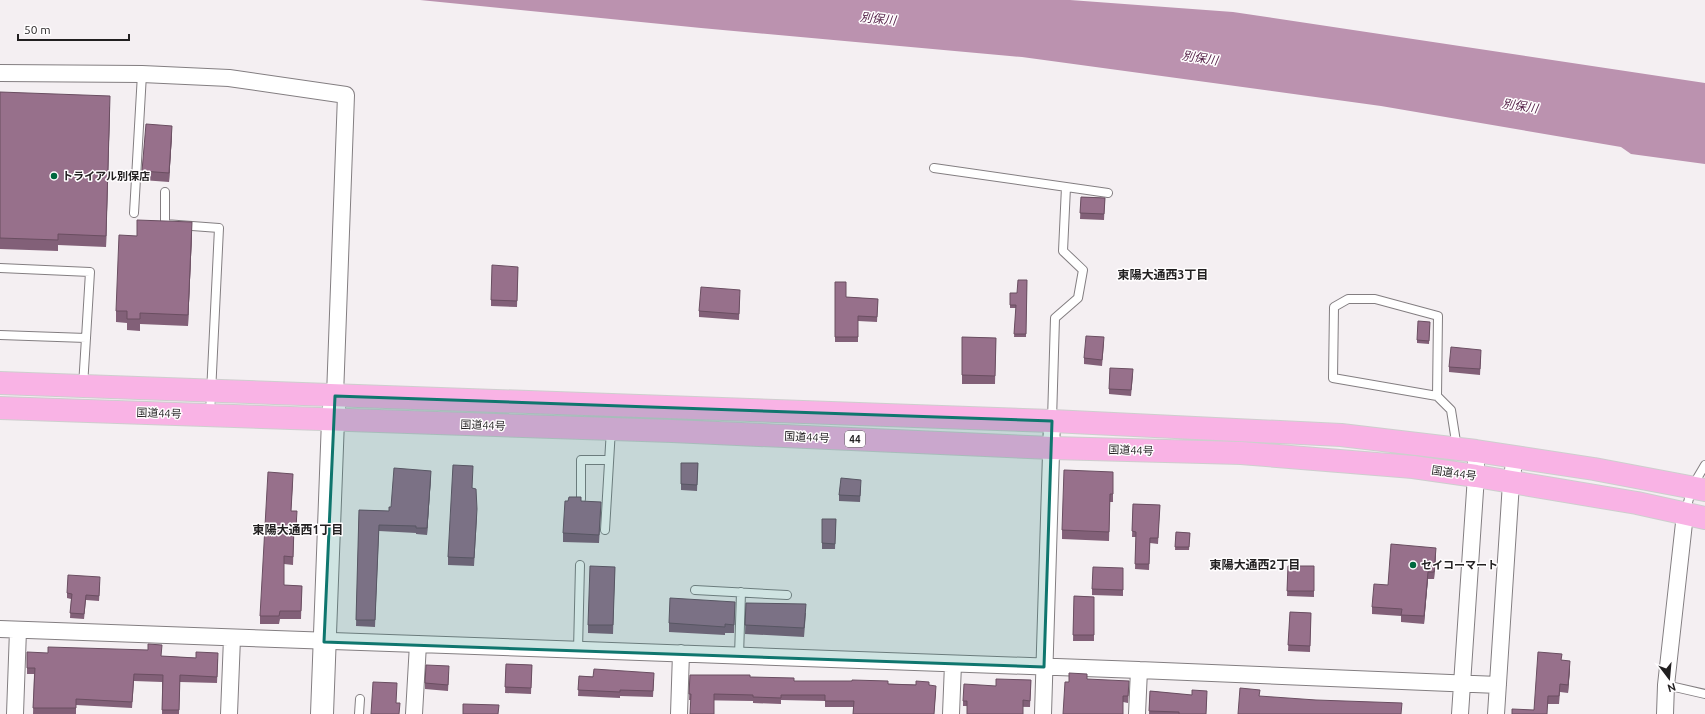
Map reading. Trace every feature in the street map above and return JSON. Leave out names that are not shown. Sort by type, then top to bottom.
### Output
[{"type":"highway","points":[[0,383],[1052,421],[1341,435],[1467,450],[1594,469],[1698,489]]},
{"type":"highway","name":"国道44号","points":[[0,408],[611,429],[1052,448],[1242,453],[1413,467],[1637,503],[1695,516]]},
{"type":"street","points":[[0,73],[142,74],[229,78],[346,95],[322,714]]},
{"type":"street","points":[[1043,714],[1052,421]]},
{"type":"street","points":[[1460,714],[1476,476],[1467,450]]},
{"type":"street","points":[[1496,714],[1511,483],[1515,458]]},
{"type":"street","points":[[1665,714],[1666,685],[1695,516]]},
{"type":"street","points":[[0,629],[324,642],[681,653],[1139,670],[1498,685]]},
{"type":"street","points":[[15,714],[18,630]]},
{"type":"street","points":[[229,714],[232,638]]},
{"type":"street","points":[[414,714],[418,644]]},
{"type":"street","points":[[679,714],[681,653]]},
{"type":"street","points":[[951,714],[953,664]]},
{"type":"street","points":[[1137,714],[1139,670]]},
{"type":"lane","points":[[134,213],[142,74]]},
{"type":"lane","points":[[934,168],[1108,194]]},
{"type":"lane","points":[[1052,421],[1055,318],[1078,298],[1083,270],[1063,251],[1066,187]]},
{"type":"lane","points":[[165,192],[165,224],[219,228],[210,415]]},
{"type":"lane","points":[[0,268],[90,272],[83,386]]},
{"type":"lane","points":[[1436,396],[1438,316],[1375,299],[1348,299],[1334,307],[1333,378],[1436,396],[1451,410],[1467,450]]},
{"type":"lane","points":[[0,335],[86,338]]},
{"type":"lane","points":[[605,530],[611,429]]},
{"type":"lane","points":[[580,498],[581,460],[609,460]]},
{"type":"lane","points":[[1695,516],[1698,489],[1705,465]]},
{"type":"lane","points":[[578,650],[580,565]]},
{"type":"lane","points":[[695,590],[787,595]]},
{"type":"lane","points":[[739,656],[741,592]]},
{"type":"lane","points":[[1666,685],[1705,694]]},
{"type":"lane","points":[[359,714],[360,699]]},
{"type":"highlighted area","points":[[335,396],[1052,421],[1044,667],[324,642]]},
{"type":"water","name":"別保川","points":[[420,0],[1070,0],[1233,12],[1705,83],[1705,164],[1631,154],[1621,147],[1381,106],[1022,57],[701,28]]},
{"type":"building","name":"トライアル別保店","points":[[0,92],[110,96],[106,236],[58,234],[58,240],[0,238]]},
{"type":"building","points":[[146,124],[172,126],[169,173],[142,171]]},
{"type":"building","points":[[1081,197],[1105,198],[1104,214],[1080,213]]},
{"type":"building","points":[[137,220],[192,222],[188,315],[140,313],[140,319],[127,319],[127,311],[116,311],[119,235],[137,236]]},
{"type":"building","points":[[492,265],[518,267],[517,301],[491,300]]},
{"type":"building","points":[[1018,280],[1027,280],[1026,334],[1014,334],[1016,305],[1010,305],[1010,293],[1017,293]]},
{"type":"building","points":[[835,282],[846,282],[846,297],[878,299],[877,317],[858,316],[858,337],[835,337]]},
{"type":"building","points":[[701,287],[740,290],[739,314],[699,311]]},
{"type":"building","points":[[1418,321],[1430,322],[1429,341],[1417,340]]},
{"type":"building","points":[[1086,336],[1104,337],[1102,360],[1084,358]]},
{"type":"building","points":[[962,337],[996,338],[995,376],[962,375]]},
{"type":"building","points":[[1451,347],[1481,350],[1480,369],[1449,367]]},
{"type":"building","points":[[1110,368],[1133,369],[1131,390],[1109,389]]},
{"type":"building","points":[[681,463],[698,463],[697,485],[681,484]]},
{"type":"building","points":[[453,465],[473,466],[472,488],[476,489],[477,509],[474,558],[448,557]]},
{"type":"building","points":[[394,468],[431,471],[427,528],[416,528],[416,526],[379,525],[375,620],[356,620],[359,510],[389,511],[389,507],[391,507]]},
{"type":"building","points":[[1064,470],[1113,472],[1113,494],[1110,494],[1109,532],[1062,530]]},
{"type":"building","points":[[268,472],[293,474],[291,511],[297,511],[296,527],[294,527],[293,557],[284,556],[284,585],[302,586],[301,611],[280,611],[279,616],[260,616]]},
{"type":"building","points":[[841,478],[861,480],[860,496],[839,495]]},
{"type":"building","points":[[569,497],[581,497],[581,501],[601,502],[599,535],[563,533],[565,501],[568,501]]},
{"type":"building","points":[[1133,504],[1160,505],[1158,538],[1150,538],[1149,564],[1135,564],[1136,532],[1132,531]]},
{"type":"building","points":[[822,519],[836,519],[835,544],[822,543]]},
{"type":"building","points":[[1176,532],[1190,533],[1189,547],[1175,547]]},
{"type":"building","points":[[1391,544],[1436,548],[1434,572],[1428,572],[1424,616],[1401,615],[1402,609],[1372,607],[1374,584],[1388,585]]},
{"type":"building","points":[[590,566],[615,567],[613,625],[588,625]]},
{"type":"building","points":[[1288,566],[1314,566],[1314,591],[1287,591]]},
{"type":"building","points":[[1093,567],[1123,568],[1123,590],[1092,589]]},
{"type":"building","points":[[68,575],[100,577],[99,596],[86,595],[84,614],[70,613],[72,594],[67,593]]},
{"type":"building","points":[[1074,596],[1094,597],[1094,635],[1073,635]]},
{"type":"building","points":[[670,598],[735,602],[734,625],[725,624],[725,627],[669,623]]},
{"type":"building","points":[[746,603],[806,604],[804,628],[745,625]]},
{"type":"building","points":[[1290,612],[1311,613],[1310,646],[1288,645]]},
{"type":"building","points":[[148,644],[162,645],[161,656],[196,658],[196,652],[218,653],[217,677],[180,675],[179,710],[162,710],[163,675],[134,674],[132,702],[76,699],[76,708],[33,708],[35,668],[27,668],[27,652],[48,653],[48,647],[148,650]]},
{"type":"building","points":[[1538,652],[1562,654],[1561,660],[1570,661],[1568,685],[1560,684],[1559,696],[1548,696],[1547,714],[1512,714],[1512,709],[1534,710]]},
{"type":"building","points":[[506,664],[532,665],[531,688],[505,687]]},
{"type":"building","points":[[426,665],[449,666],[448,685],[425,683]]},
{"type":"building","points":[[594,669],[654,673],[653,691],[620,690],[620,692],[578,690],[579,676],[593,677]]},
{"type":"building","points":[[1069,673],[1087,674],[1087,679],[1129,681],[1128,696],[1123,696],[1123,714],[1063,714],[1065,682],[1069,682]]},
{"type":"building","points":[[690,675],[750,675],[750,677],[794,678],[794,681],[888,681],[888,684],[916,685],[916,681],[929,682],[929,685],[936,686],[934,714],[853,714],[854,701],[825,701],[825,695],[781,695],[781,698],[753,697],[753,695],[714,694],[714,714],[690,714]]},
{"type":"building","points":[[996,679],[1031,680],[1030,701],[1023,700],[1023,714],[967,714],[967,701],[963,701],[964,684],[996,686]]},
{"type":"building","points":[[373,682],[397,683],[396,703],[400,703],[399,714],[371,714]]},
{"type":"building","points":[[1240,688],[1260,690],[1259,696],[1316,700],[1402,703],[1401,714],[1238,714]]},
{"type":"building","points":[[1192,690],[1207,691],[1206,714],[1179,714],[1179,712],[1149,711],[1150,691],[1192,695]]},
{"type":"building","points":[[463,704],[499,705],[498,714],[463,714]]},
{"type":"place","name":"トライアル別保店","points":[[54,176]]},
{"type":"place","name":"セイコーマート","points":[[1413,565]]},
{"type":"district","name":"東陽大通西3丁目","points":[[1163,275]]},
{"type":"district","name":"東陽大通西1丁目","points":[[298,530]]},
{"type":"district","name":"東陽大通西2丁目","points":[[1255,565]]}]
